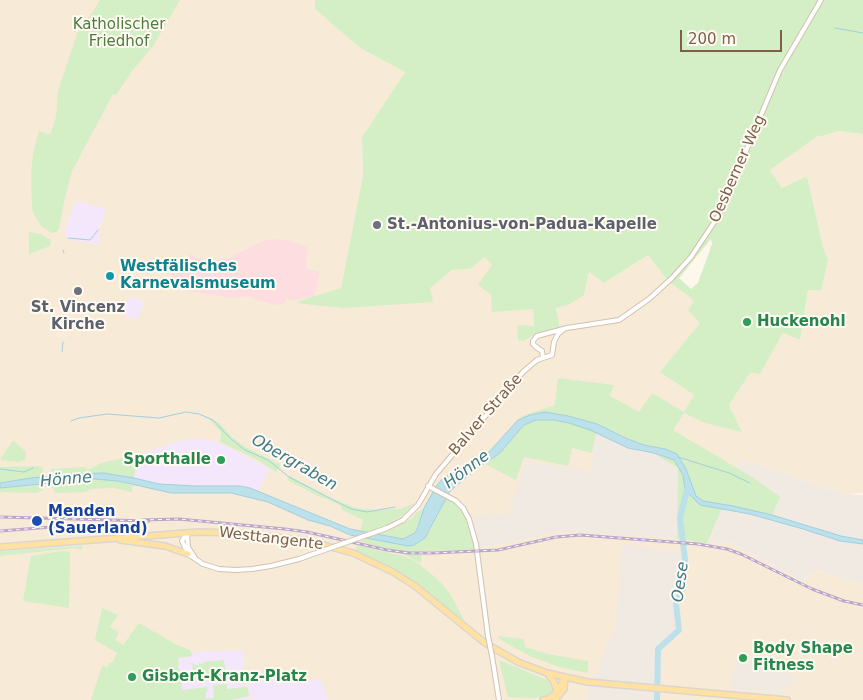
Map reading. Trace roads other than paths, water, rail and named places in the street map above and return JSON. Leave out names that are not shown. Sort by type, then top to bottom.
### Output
[{"type":"main road","name":"Westtangente","points":[[0,547],[187,533],[239,533],[295,539],[328,545],[366,558],[393,572],[415,586],[485,643],[518,662],[547,673],[588,682],[787,700]]},
{"type":"main road","points":[[110,538],[165,546],[188,554]]},
{"type":"main road","points":[[547,673],[552,678],[557,691]]},
{"type":"main road","points":[[543,700],[552,697],[565,678]]},
{"type":"main road","points":[[555,700],[564,689],[565,678]]},
{"type":"street","name":"Oesberner Weg","points":[[543,357],[542,351],[533,344],[537,336],[567,328],[614,322],[624,317],[650,299],[695,252],[719,215],[780,70],[821,0]]},
{"type":"street","name":"Balver Straße","points":[[197,560],[219,569],[236,570],[271,566],[299,559],[398,523],[418,505],[428,486],[446,462],[522,372],[543,357],[552,354],[556,336],[567,328]]},
{"type":"street","points":[[428,486],[456,501],[463,508],[471,525],[476,544],[488,636],[499,700]]},
{"type":"street","points":[[187,533],[182,541],[188,554],[197,560]]},
{"type":"street","points":[[187,533],[188,547],[197,560]]},
{"type":"water","name":"Hönne","points":[[545,412],[597,424],[644,445],[665,449],[677,454],[686,469],[696,496],[703,501],[772,515],[841,536],[863,540],[863,544],[840,541],[750,514],[700,505],[685,490],[683,475],[674,460],[654,453],[628,448],[590,430],[554,420],[536,420],[524,425],[500,453],[479,467],[450,491],[425,538],[414,545],[408,546],[350,535],[330,526],[308,520],[268,502],[231,493],[171,493],[118,481],[94,479],[0,488],[0,483],[31,478],[104,473],[159,484],[240,486],[250,488],[350,529],[403,539],[415,533],[424,508],[443,478],[489,452],[518,420]]},
{"type":"waterway","points":[[835,28],[863,33]]},
{"type":"waterway","points":[[68,238],[90,240],[98,230]]},
{"type":"waterway","points":[[62,352],[63,342]]},
{"type":"waterway","name":"Obergraben","points":[[71,421],[107,414],[159,418],[186,412],[199,414],[213,420],[230,438],[245,450],[268,460],[289,477],[351,509],[367,512],[395,507]]},
{"type":"waterway","points":[[678,457],[729,473],[750,483]]},
{"type":"waterway","name":"Hönne","points":[[0,469],[24,472],[33,468]]},
{"type":"waterway","name":"Oese","points":[[657,700],[658,649],[679,630],[676,603],[684,586],[685,559],[680,518],[688,486]]},
{"type":"railway","points":[[0,517],[149,521]]},
{"type":"railway","points":[[142,520],[179,519],[285,529],[409,553],[498,550],[556,537],[580,535],[698,544],[727,549],[741,554],[812,589],[844,601],[863,605]]},
{"type":"railway","points":[[0,531],[77,525]]},
{"type":"place","name":"St.-Antonius-von-Padua-Kapelle","points":[[377,225]]},
{"type":"place","name":"Westfälisches Karnevalsmuseum","points":[[110,276]]},
{"type":"place","name":"St. Vincenz Kirche","points":[[78,291]]},
{"type":"place","name":"Huckenohl","points":[[747,322]]},
{"type":"place","name":"Sporthalle","points":[[221,460]]},
{"type":"place","name":"Menden (Sauerland)","points":[[37,521]]},
{"type":"place","name":"Body Shape Fitness","points":[[743,658]]},
{"type":"place","name":"Gisbert-Kranz-Platz","points":[[132,677]]},
{"type":"park label","name":"Katholischer Friedhof","points":[[119,34]]}]
